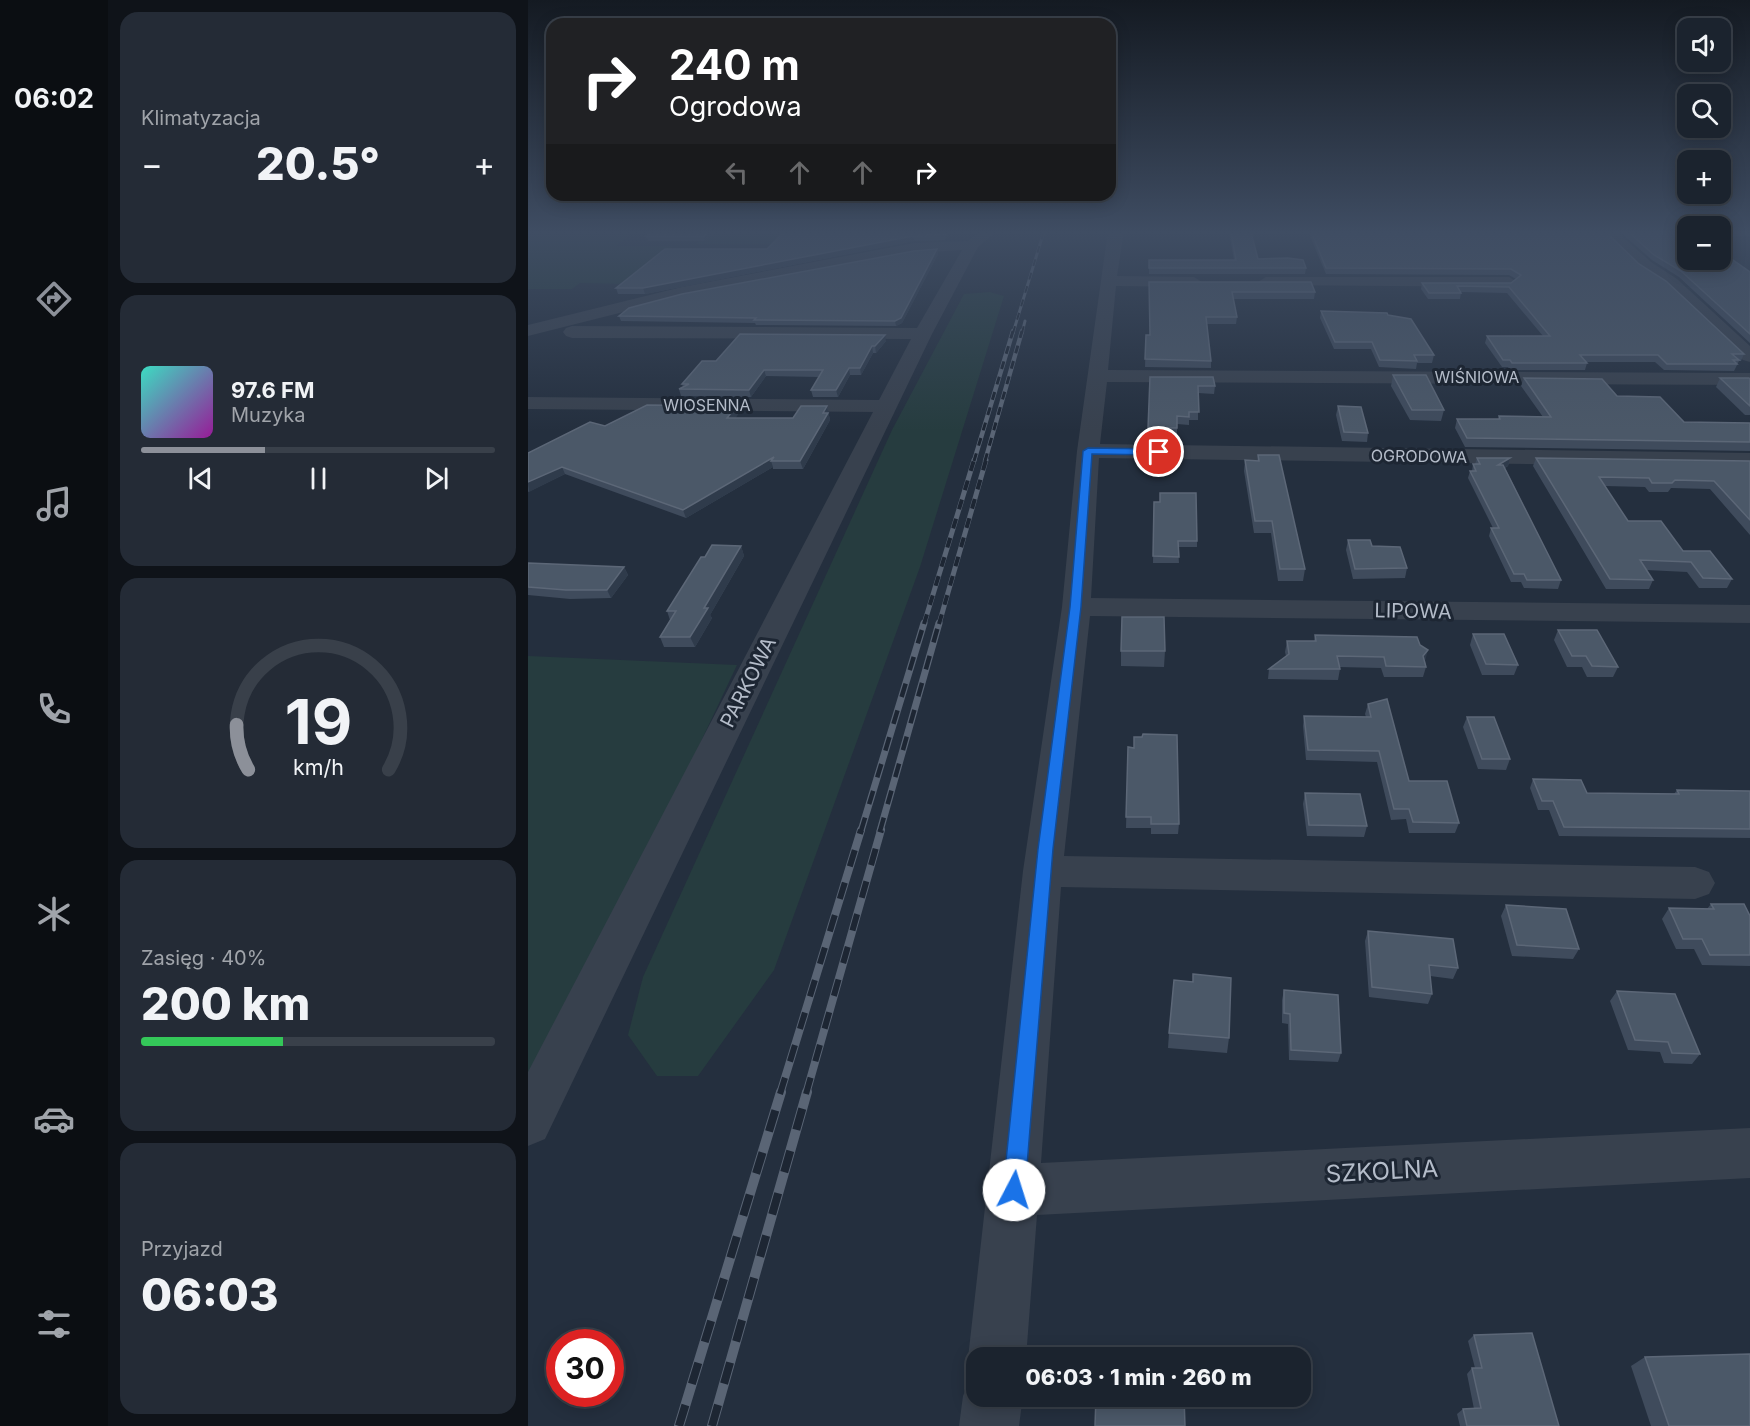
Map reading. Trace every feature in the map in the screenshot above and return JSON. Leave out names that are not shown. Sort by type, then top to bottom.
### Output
[{"type":"street","points":[[528,331],[660,298]]},
{"type":"street","name":"PARKOWA","points":[[528,1122],[943,298]]},
{"type":"street","points":[[998,1347],[1043,871],[1076,607],[1088,451],[1107,298]]},
{"type":"street","points":[[1688,298],[1750,356]]},
{"type":"street","points":[[528,331],[923,334]]},
{"type":"street","name":"WIŚNIOWA","points":[[1096,376],[1750,379]]},
{"type":"street","name":"WIOSENNA","points":[[528,403],[887,406]]},
{"type":"street","name":"OGRODOWA","points":[[1088,451],[1750,460]]},
{"type":"street","name":"LIPOWA","points":[[1076,607],[1750,614]]},
{"type":"street","points":[[1043,871],[1695,883]]},
{"type":"street","name":"SZKOLNA","points":[[1014,1190],[1750,1153]]},
{"type":"street","points":[[989,1426],[992,1407]]},
{"type":"green space","points":[[962,298],[1004,298],[920,567],[774,970],[698,1076],[657,1076],[628,1035],[643,977],[892,430]]},
{"type":"green space","points":[[528,656],[737,665],[580,998],[528,1088]]},
{"type":"building","points":[[669,298],[912,298],[901,318],[895,321],[619,316],[629,308]]},
{"type":"building","points":[[1149,298],[1233,298],[1237,317],[1206,317],[1211,361],[1145,359],[1146,335],[1150,335]]},
{"type":"building","points":[[1518,298],[1684,298],[1744,354],[1732,354],[1739,360],[1733,360],[1737,364],[1667,364],[1658,355],[1580,355],[1587,363],[1512,363],[1510,360],[1503,360],[1487,336],[1550,336]]},
{"type":"building","points":[[1710,298],[1750,298],[1750,334]]},
{"type":"building","points":[[1321,311],[1387,313],[1411,319],[1434,355],[1414,355],[1417,361],[1380,360],[1372,342],[1335,342]]},
{"type":"building","points":[[740,334],[885,335],[875,346],[872,346],[860,368],[849,368],[836,390],[811,390],[823,370],[764,370],[749,390],[679,389],[689,384],[682,384],[702,361],[716,361]]},
{"type":"building","points":[[1393,375],[1426,375],[1444,410],[1412,410]]},
{"type":"building","points":[[1150,377],[1213,377],[1215,386],[1198,386],[1199,412],[1189,412],[1189,417],[1177,416],[1177,428],[1148,428]]},
{"type":"building","points":[[1524,378],[1602,379],[1617,396],[1660,397],[1684,422],[1750,423],[1750,442],[1467,438],[1457,419],[1500,419],[1499,416],[1551,417]]},
{"type":"building","points":[[1720,378],[1749,378],[1750,406]]},
{"type":"building","points":[[647,405],[737,406],[727,418],[793,418],[801,406],[827,406],[823,413],[828,413],[800,461],[771,461],[774,457],[683,510],[562,467],[528,482],[528,453],[590,422],[605,426]]},
{"type":"building","points":[[1338,406],[1361,407],[1368,433],[1344,432]]},
{"type":"building","points":[[1258,455],[1279,455],[1305,569],[1280,569],[1272,521],[1255,521],[1245,460],[1259,461]]},
{"type":"building","points":[[1477,458],[1510,458],[1498,465],[1503,465],[1561,580],[1527,580],[1524,574],[1514,574],[1491,528],[1499,528],[1470,471],[1476,471],[1473,464],[1480,464]]},
{"type":"building","points":[[1536,458],[1750,461],[1750,520],[1714,481],[1675,480],[1672,483],[1652,483],[1649,478],[1599,477],[1628,521],[1661,521],[1683,551],[1710,551],[1732,579],[1703,578],[1691,562],[1640,560],[1653,580],[1610,579]]},
{"type":"building","points":[[1160,493],[1196,493],[1197,541],[1178,541],[1179,557],[1153,556],[1154,502],[1160,502]]},
{"type":"building","points":[[1348,540],[1370,540],[1372,546],[1400,547],[1407,568],[1355,569]]},
{"type":"building","points":[[712,545],[741,546],[704,608],[708,608],[690,637],[660,637],[676,611],[667,611],[701,557],[705,557]]},
{"type":"building","points":[[528,563],[624,567],[607,590],[566,590],[528,587]]},
{"type":"building","points":[[1122,617],[1164,617],[1165,651],[1121,651]]},
{"type":"building","points":[[1558,630],[1597,630],[1618,667],[1592,666],[1586,656],[1572,656]]},
{"type":"building","points":[[1473,634],[1504,634],[1518,665],[1486,664]]},
{"type":"building","points":[[1315,635],[1417,637],[1420,645],[1428,650],[1423,656],[1426,667],[1386,666],[1384,657],[1337,656],[1340,669],[1269,669],[1289,654],[1287,641],[1316,641]]},
{"type":"building","points":[[1387,699],[1409,781],[1447,781],[1459,823],[1413,822],[1409,809],[1394,809],[1379,751],[1308,750],[1304,716],[1371,717],[1368,704]]},
{"type":"building","points":[[1467,717],[1494,717],[1510,759],[1482,759]]},
{"type":"building","points":[[1143,734],[1177,735],[1179,824],[1151,824],[1151,817],[1126,817],[1128,747],[1134,748],[1134,737],[1142,737]]},
{"type":"building","points":[[1533,779],[1581,780],[1587,793],[1679,794],[1677,790],[1750,791],[1750,829],[1564,827],[1553,801],[1542,801]]},
{"type":"building","points":[[1305,793],[1360,794],[1367,826],[1309,825]]},
{"type":"building","points":[[1711,904],[1744,904],[1750,916],[1750,955],[1710,955],[1702,939],[1683,939],[1669,908],[1714,909]]},
{"type":"building","points":[[1506,905],[1566,909],[1579,949],[1517,945]]},
{"type":"building","points":[[1368,931],[1453,939],[1458,968],[1429,965],[1432,994],[1372,987]]},
{"type":"building","points":[[1193,974],[1231,978],[1229,1038],[1169,1033],[1174,980],[1193,982]]},
{"type":"building","points":[[1284,990],[1338,995],[1341,1053],[1291,1050],[1290,1014],[1284,1013]]},
{"type":"building","points":[[1617,991],[1675,994],[1700,1054],[1672,1053],[1668,1042],[1635,1040]]},
{"type":"building","points":[[1532,1333],[1559,1426],[1467,1426],[1463,1409],[1481,1408],[1472,1368],[1482,1368],[1474,1335]]},
{"type":"building","points":[[1750,1354],[1750,1426],[1669,1426],[1645,1357]]},
{"type":"building","points":[[1096,1407],[1184,1407],[1185,1426],[1095,1426]]},
{"type":"railway","points":[[1013,333],[1024,298]]},
{"type":"railway","points":[[1022,333],[1025,321]]},
{"type":"railway","points":[[974,461],[1013,331]]},
{"type":"railway","points":[[985,461],[1022,331]]},
{"type":"railway","points":[[924,624],[974,460]]},
{"type":"railway","points":[[939,624],[986,460]]},
{"type":"railway","points":[[861,831],[924,623]]},
{"type":"railway","points":[[880,831],[939,623]]},
{"type":"railway","points":[[780,1094],[861,830]]},
{"type":"railway","points":[[806,1094],[881,830]]},
{"type":"railway","points":[[679,1426],[781,1092]]},
{"type":"railway","points":[[712,1426],[807,1092]]},
{"type":"route","points":[[1014,1190],[1046,849],[1076,607],[1088,451],[1159,452]]}]
